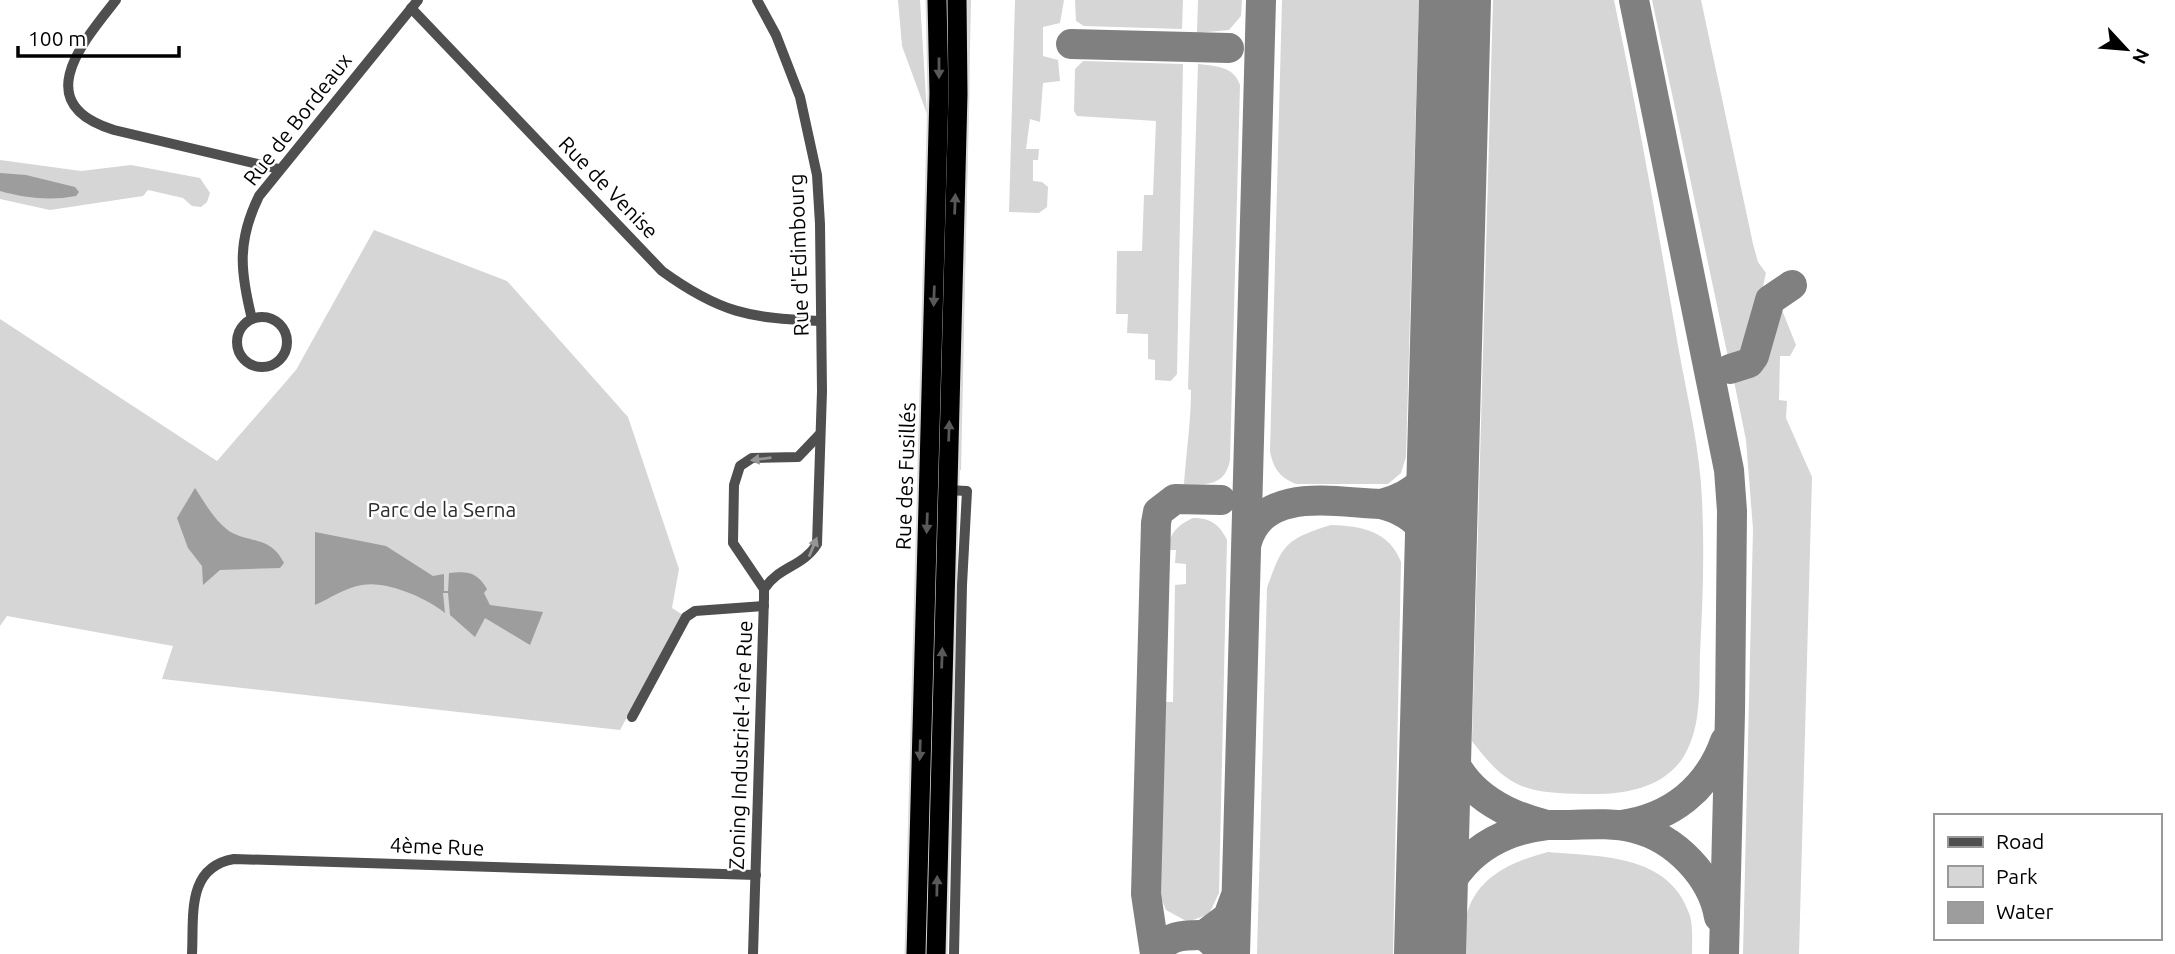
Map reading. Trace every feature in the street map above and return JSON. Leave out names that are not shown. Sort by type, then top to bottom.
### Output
[{"type":"highway","name":"Rue des Fusillés","points":[[916,954],[939,93],[937,0]]},
{"type":"highway","name":"Rue des Fusillés","points":[[936,954],[959,80],[957,0]]},
{"type":"street","points":[[116,0],[80,46],[70,66],[68,85],[76,108],[89,120],[114,130],[279,169]]},
{"type":"street","name":"Rue d'Edimbourg","points":[[757,0],[790,69],[809,131],[820,224],[819,321],[822,391],[817,544],[808,559],[780,572],[764,589]]},
{"type":"street","name":"Rue de Bordeaux","points":[[252,319],[241,264],[246,226],[259,196],[414,4]]},
{"type":"street","name":"Rue de Venise","points":[[414,4],[662,271],[700,298],[735,312],[765,318],[819,321]]},
{"type":"street","points":[[260,317],[275,321],[285,333],[286,348],[278,362],[271,366],[254,367],[246,362],[237,348],[239,330],[252,319],[260,317]]},
{"type":"street","points":[[764,606],[764,589],[733,543],[734,485],[740,466],[752,458],[798,457],[819,435]]},
{"type":"street","points":[[947,490],[967,491],[962,585],[954,954]]},
{"type":"street","name":"Zoning Industriel-1ère Rue","points":[[632,717],[686,617],[695,611],[764,606],[754,954]]},
{"type":"street","name":"4ème Rue","points":[[192,954],[196,886],[211,867],[234,859],[756,875]]},
{"type":"green space","points":[[898,0],[920,0],[927,114],[902,46]]},
{"type":"green space","points":[[968,0],[971,0],[961,470],[958,470]]},
{"type":"green space","points":[[1015,0],[1064,0],[1060,23],[1043,27],[1043,56],[1058,60],[1060,81],[1043,83],[1040,122],[1030,119],[1026,149],[1039,149],[1038,160],[1033,160],[1033,181],[1042,182],[1048,187],[1047,207],[1039,213],[1009,212]]},
{"type":"green space","points":[[1075,0],[1183,0],[1182,29],[1084,26],[1076,21]]},
{"type":"green space","points":[[1198,0],[1242,0],[1241,16],[1229,30],[1197,33]]},
{"type":"green space","points":[[1282,0],[1419,0],[1406,457],[1401,473],[1388,484],[1296,484],[1278,472],[1270,452]]},
{"type":"green space","points":[[1493,0],[1614,0],[1693,425],[1701,484],[1703,548],[1697,719],[1690,744],[1675,767],[1653,783],[1626,791],[1585,794],[1548,792],[1520,785],[1497,769],[1472,741]]},
{"type":"green space","points":[[1652,0],[1701,0],[1753,244],[1758,262],[1766,273],[1752,335],[1738,353],[1728,357]]},
{"type":"green space","points":[[1083,61],[1183,64],[1177,374],[1171,381],[1155,380],[1155,360],[1148,359],[1148,334],[1127,333],[1128,314],[1116,314],[1117,251],[1142,251],[1144,195],[1153,195],[1156,121],[1077,116],[1074,111],[1075,69]]},
{"type":"green space","points":[[1198,64],[1229,71],[1240,85],[1230,460],[1224,475],[1214,482],[1184,484],[1191,402],[1191,390],[1188,389]]},
{"type":"green space","points":[[0,160],[81,171],[131,165],[200,178],[210,193],[207,202],[201,207],[192,206],[183,198],[148,190],[143,196],[50,210],[0,199]]},
{"type":"green space","name":"Parc de la Serna","points":[[374,230],[507,281],[628,417],[679,569],[672,608],[683,615],[632,717],[626,719],[620,730],[162,679],[173,646],[7,616],[0,626],[0,319],[217,461],[296,370]]},
{"type":"green space","points":[[1782,310],[1796,345],[1790,356],[1780,356],[1779,400],[1787,401],[1786,418],[1812,477],[1799,954],[1743,954],[1753,529],[1746,440],[1734,381],[1754,370],[1763,353],[1776,312]]},
{"type":"green space","points":[[1193,518],[1214,523],[1227,540],[1219,893],[1209,914],[1188,922],[1166,910],[1159,893],[1164,702],[1173,702],[1175,585],[1186,584],[1186,564],[1175,563],[1176,550],[1168,550],[1175,530]]},
{"type":"green space","points":[[1331,525],[1373,532],[1389,543],[1401,562],[1393,954],[1257,954],[1267,588],[1277,562],[1288,545],[1295,539]]},
{"type":"green space","points":[[1548,852],[1631,862],[1650,869],[1667,880],[1680,895],[1690,916],[1692,954],[1466,954],[1468,910],[1481,887],[1511,865]]},
{"type":"water","points":[[0,173],[26,175],[75,187],[79,192],[76,196],[38,198],[0,191]]},
{"type":"water","points":[[195,488],[214,517],[229,531],[272,548],[284,563],[280,568],[220,570],[203,585],[202,566],[188,548],[177,518]]},
{"type":"water","points":[[315,532],[386,546],[433,576],[444,574],[444,591],[448,591],[449,573],[476,576],[487,589],[484,593],[490,605],[543,612],[530,645],[485,618],[475,637],[450,615],[448,593],[443,593],[445,613],[406,592],[372,584],[350,588],[315,605]]},
{"type":"taxiway","points":[[1235,954],[1261,0]]},
{"type":"taxiway","points":[[1634,0],[1729,470],[1732,511],[1730,713],[1724,954]]},
{"type":"taxiway","points":[[1071,44],[1229,48]]},
{"type":"taxiway","points":[[1730,369],[1749,363],[1754,356],[1770,300],[1792,285]]},
{"type":"taxiway","points":[[1440,579],[1424,531],[1407,515],[1381,504],[1405,495],[1422,482],[1435,463],[1444,439]]},
{"type":"taxiway","points":[[1155,954],[1146,894],[1156,523],[1158,512],[1175,499],[1221,500]]},
{"type":"taxiway","points":[[1247,542],[1256,524],[1269,512],[1285,505],[1304,501],[1381,504]]},
{"type":"taxiway","points":[[1430,949],[1441,901],[1464,864],[1481,849],[1500,838],[1547,825],[1522,818],[1501,808],[1467,782],[1446,745],[1437,696]]},
{"type":"taxiway","points":[[1621,825],[1656,816],[1685,798],[1709,773],[1725,741]]},
{"type":"taxiway","points":[[1547,825],[1624,826],[1664,840],[1700,873],[1709,887],[1719,917]]},
{"type":"taxiway","points":[[1226,954],[1204,935],[1228,917],[1235,898]]},
{"type":"taxiway","points":[[1158,954],[1161,947],[1171,939],[1204,935]]},
{"type":"runway","points":[[1430,954],[1455,0]]}]
